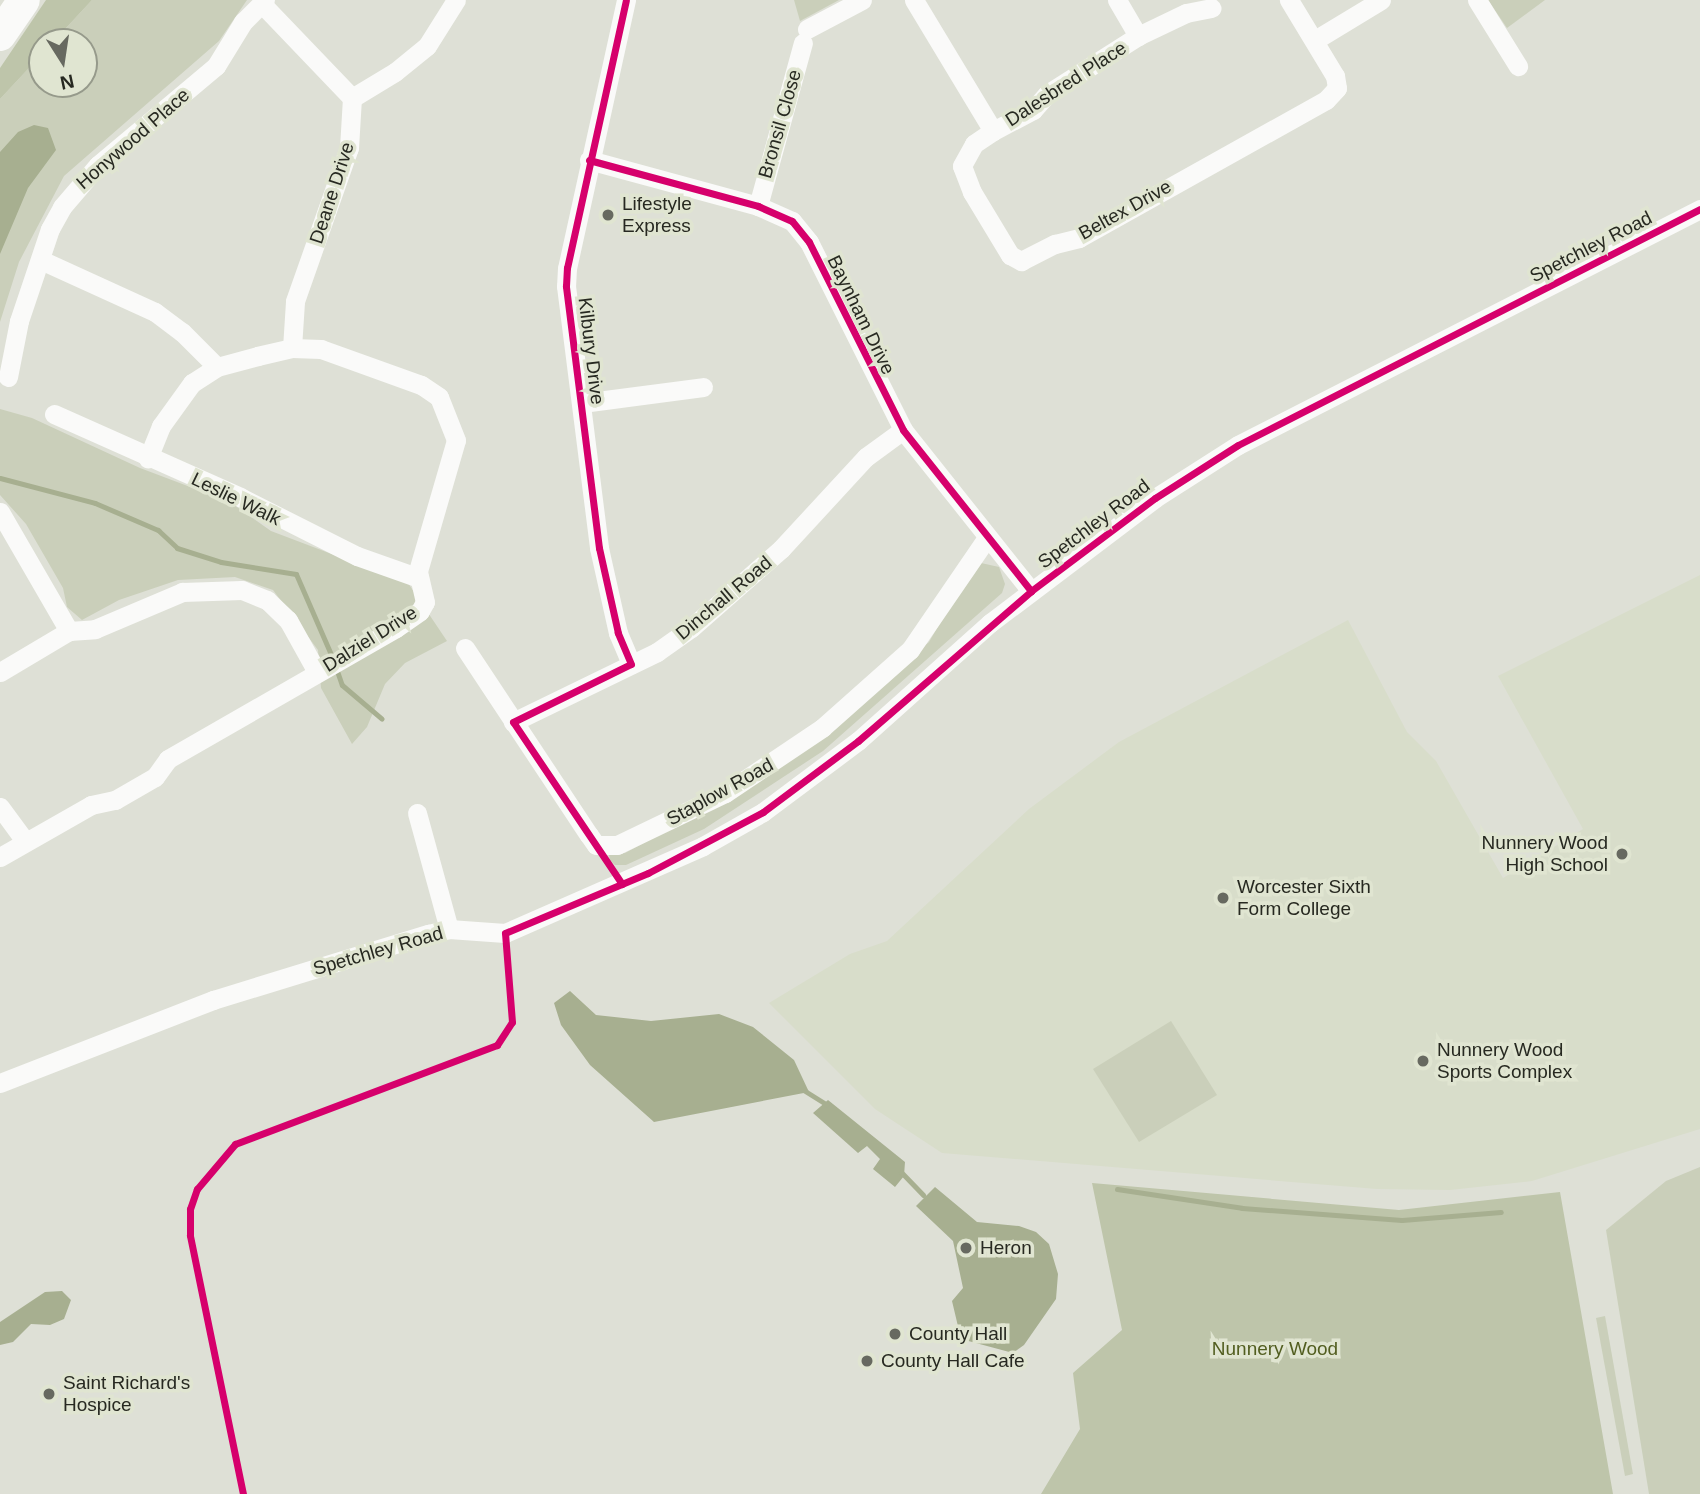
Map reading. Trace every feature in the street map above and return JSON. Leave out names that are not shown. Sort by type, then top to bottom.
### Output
[{"type":"highway","points":[[0,35],[24,0]]},
{"type":"street","points":[[264,2],[352,98],[396,72],[428,46],[456,0]]},
{"type":"street","name":"Kilbury Drive","points":[[625,0],[566,268],[599,548],[618,634],[632,664]]},
{"type":"street","name":"Bronsil Close","points":[[758,206],[805,36],[862,0]]},
{"type":"street","points":[[914,0],[993,131]]},
{"type":"street","name":"Dalesbred Place","points":[[1117,0],[1138,36]]},
{"type":"street","name":"Beltex Drive","points":[[993,131],[974,144],[962,166],[972,192],[1010,255],[1021,261],[1079,238],[1326,100],[1337,88],[1335,76],[1289,0]]},
{"type":"street","points":[[1315,40],[1381,0]]},
{"type":"street","points":[[1477,0],[1518,66]]},
{"type":"street","name":"Honywood Place","points":[[8,377],[19,321],[50,229],[76,187],[216,66],[243,22],[264,2]]},
{"type":"street","name":"Dalesbred Place","points":[[993,131],[1033,110],[1047,94],[1138,36],[1186,13],[1212,8]]},
{"type":"street","name":"Deane Drive","points":[[292,348],[293,308],[349,148],[352,98]]},
{"type":"street","name":"Baynham Drive","points":[[589,160],[758,206],[792,220],[802,230],[903,430],[986,539],[1031,591]]},
{"type":"street","name":"Spetchley Road","points":[[0,1083],[213,1000],[449,929],[505,933],[648,873],[763,812],[858,741],[1031,591],[1155,498],[1238,445],[1700,209]]},
{"type":"street","points":[[41,260],[155,312],[183,332],[217,367]]},
{"type":"street","name":"Dalziel Drive","points":[[0,857],[90,805],[115,800],[155,777],[168,760],[344,659],[420,611],[425,602],[419,578],[456,440],[449,413],[439,397],[421,385],[321,349],[292,348],[217,367],[192,383],[175,404],[148,460]]},
{"type":"street","points":[[582,403],[703,387]]},
{"type":"street","name":"Leslie Walk","points":[[54,414],[148,460],[240,497],[357,556],[419,578]]},
{"type":"street","name":"Dinchall Road","points":[[513,722],[632,664],[691,628],[747,581],[842,480],[903,430]]},
{"type":"street","points":[[0,512],[69,631]]},
{"type":"street","name":"Staplow Road","points":[[465,648],[596,845],[631,839],[763,771],[831,720],[910,650],[986,539]]},
{"type":"street","points":[[0,672],[69,631],[94,629],[182,592],[242,590],[267,600],[288,620],[321,670]]},
{"type":"street","points":[[0,807],[25,841]]},
{"type":"street","points":[[417,813],[449,929]]},
{"type":"shaded area","points":[[92,0],[247,0],[219,41],[64,176],[19,262],[0,322],[0,99],[28,69],[28,98],[98,98],[98,28],[66,28]]},
{"type":"shaded area","points":[[794,0],[839,0],[800,21]]},
{"type":"shaded area","points":[[1488,0],[1545,0],[1507,28]]},
{"type":"shaded area","points":[[34,125],[48,128],[56,150],[28,188],[0,254],[0,152],[18,132]]},
{"type":"shaded area","points":[[0,409],[32,418],[140,468],[230,502],[271,531],[408,583],[447,641],[405,663],[385,684],[367,727],[352,744],[321,688],[318,650],[273,590],[235,577],[178,580],[119,600],[82,620],[67,607],[63,588],[26,524],[0,495]]},
{"type":"shaded area","points":[[981,563],[999,567],[1005,584],[1002,593],[823,751],[704,829],[626,865],[615,865],[610,860],[609,855],[625,853],[754,784],[804,751],[929,642],[972,568]]},
{"type":"shaded area","name":"Worcester Sixth Form College","points":[[1700,575],[1700,1129],[1532,1181],[1450,1190],[1377,1189],[942,1153],[875,1109],[769,1003],[850,954],[887,941],[1029,809],[1119,742],[1348,620],[1407,732],[1436,761],[1503,878],[1583,829],[1498,676]]},
{"type":"shaded area","points":[[570,991],[596,1015],[651,1021],[719,1014],[753,1027],[794,1060],[809,1092],[654,1122],[590,1065],[561,1025],[554,1003]]},
{"type":"shaded area","points":[[1171,1021],[1217,1095],[1139,1142],[1093,1069]]},
{"type":"shaded area","points":[[828,1100],[905,1162],[904,1176],[895,1187],[873,1169],[880,1159],[867,1146],[858,1153],[813,1113]]},
{"type":"shaded area","points":[[1700,1167],[1700,1494],[1649,1494],[1606,1230],[1666,1181]]},
{"type":"shaded area","points":[[935,1187],[977,1222],[1019,1226],[1036,1232],[1049,1244],[1058,1274],[1056,1299],[1024,1345],[1013,1353],[961,1339],[952,1301],[963,1288],[953,1241],[916,1206]]},
{"type":"shaded area","points":[[62,1291],[71,1300],[64,1319],[50,1325],[31,1324],[13,1342],[0,1345],[0,1322],[45,1292]]},
{"type":"shaded area","points":[[1605,1316],[1633,1474],[1625,1476],[1596,1318]]},
{"type":"green space","points":[[46,0],[92,0],[66,28],[28,28],[28,69],[0,99],[0,68]]},
{"type":"green space","name":"Nunnery Wood","points":[[1092,1183],[1399,1210],[1560,1192],[1613,1494],[1041,1494],[1080,1429],[1073,1373],[1122,1330]]},
{"type":"waterway","points":[[0,478],[95,503],[158,530],[177,548],[221,562],[296,574],[333,659]]},
{"type":"waterway","points":[[336,668],[342,685],[382,719]]},
{"type":"waterway","points":[[805,1091],[826,1104]]},
{"type":"waterway","points":[[901,1172],[923,1195]]},
{"type":"waterway","points":[[1117,1189],[1242,1208],[1402,1220],[1501,1212]]},
{"type":"cycle path","points":[[622,884],[513,722],[631,664],[618,633],[599,548],[566,286],[567,268],[626,0]]},
{"type":"cycle path","points":[[589,160],[758,206],[792,221],[809,242],[903,430],[1031,591]]},
{"type":"cycle path","points":[[243,1494],[190,1235],[190,1209],[197,1189],[235,1144],[497,1045],[512,1022],[505,933],[648,873],[763,812],[858,741],[1031,591],[1155,498],[1238,445],[1700,209]]},
{"type":"place","name":"Lifestyle Express","points":[[608,215]]},
{"type":"place","name":"Nunnery Wood High School","points":[[1622,854]]},
{"type":"place","name":"Worcester Sixth Form College","points":[[1223,898]]},
{"type":"place","name":"Nunnery Wood Sports Complex","points":[[1423,1061]]},
{"type":"place","name":"Heron","points":[[966,1248]]},
{"type":"place","name":"County Hall","points":[[895,1334]]},
{"type":"place","name":"County Hall Cafe","points":[[867,1361]]},
{"type":"place","name":"Saint Richard's Hospice","points":[[49,1394]]}]
